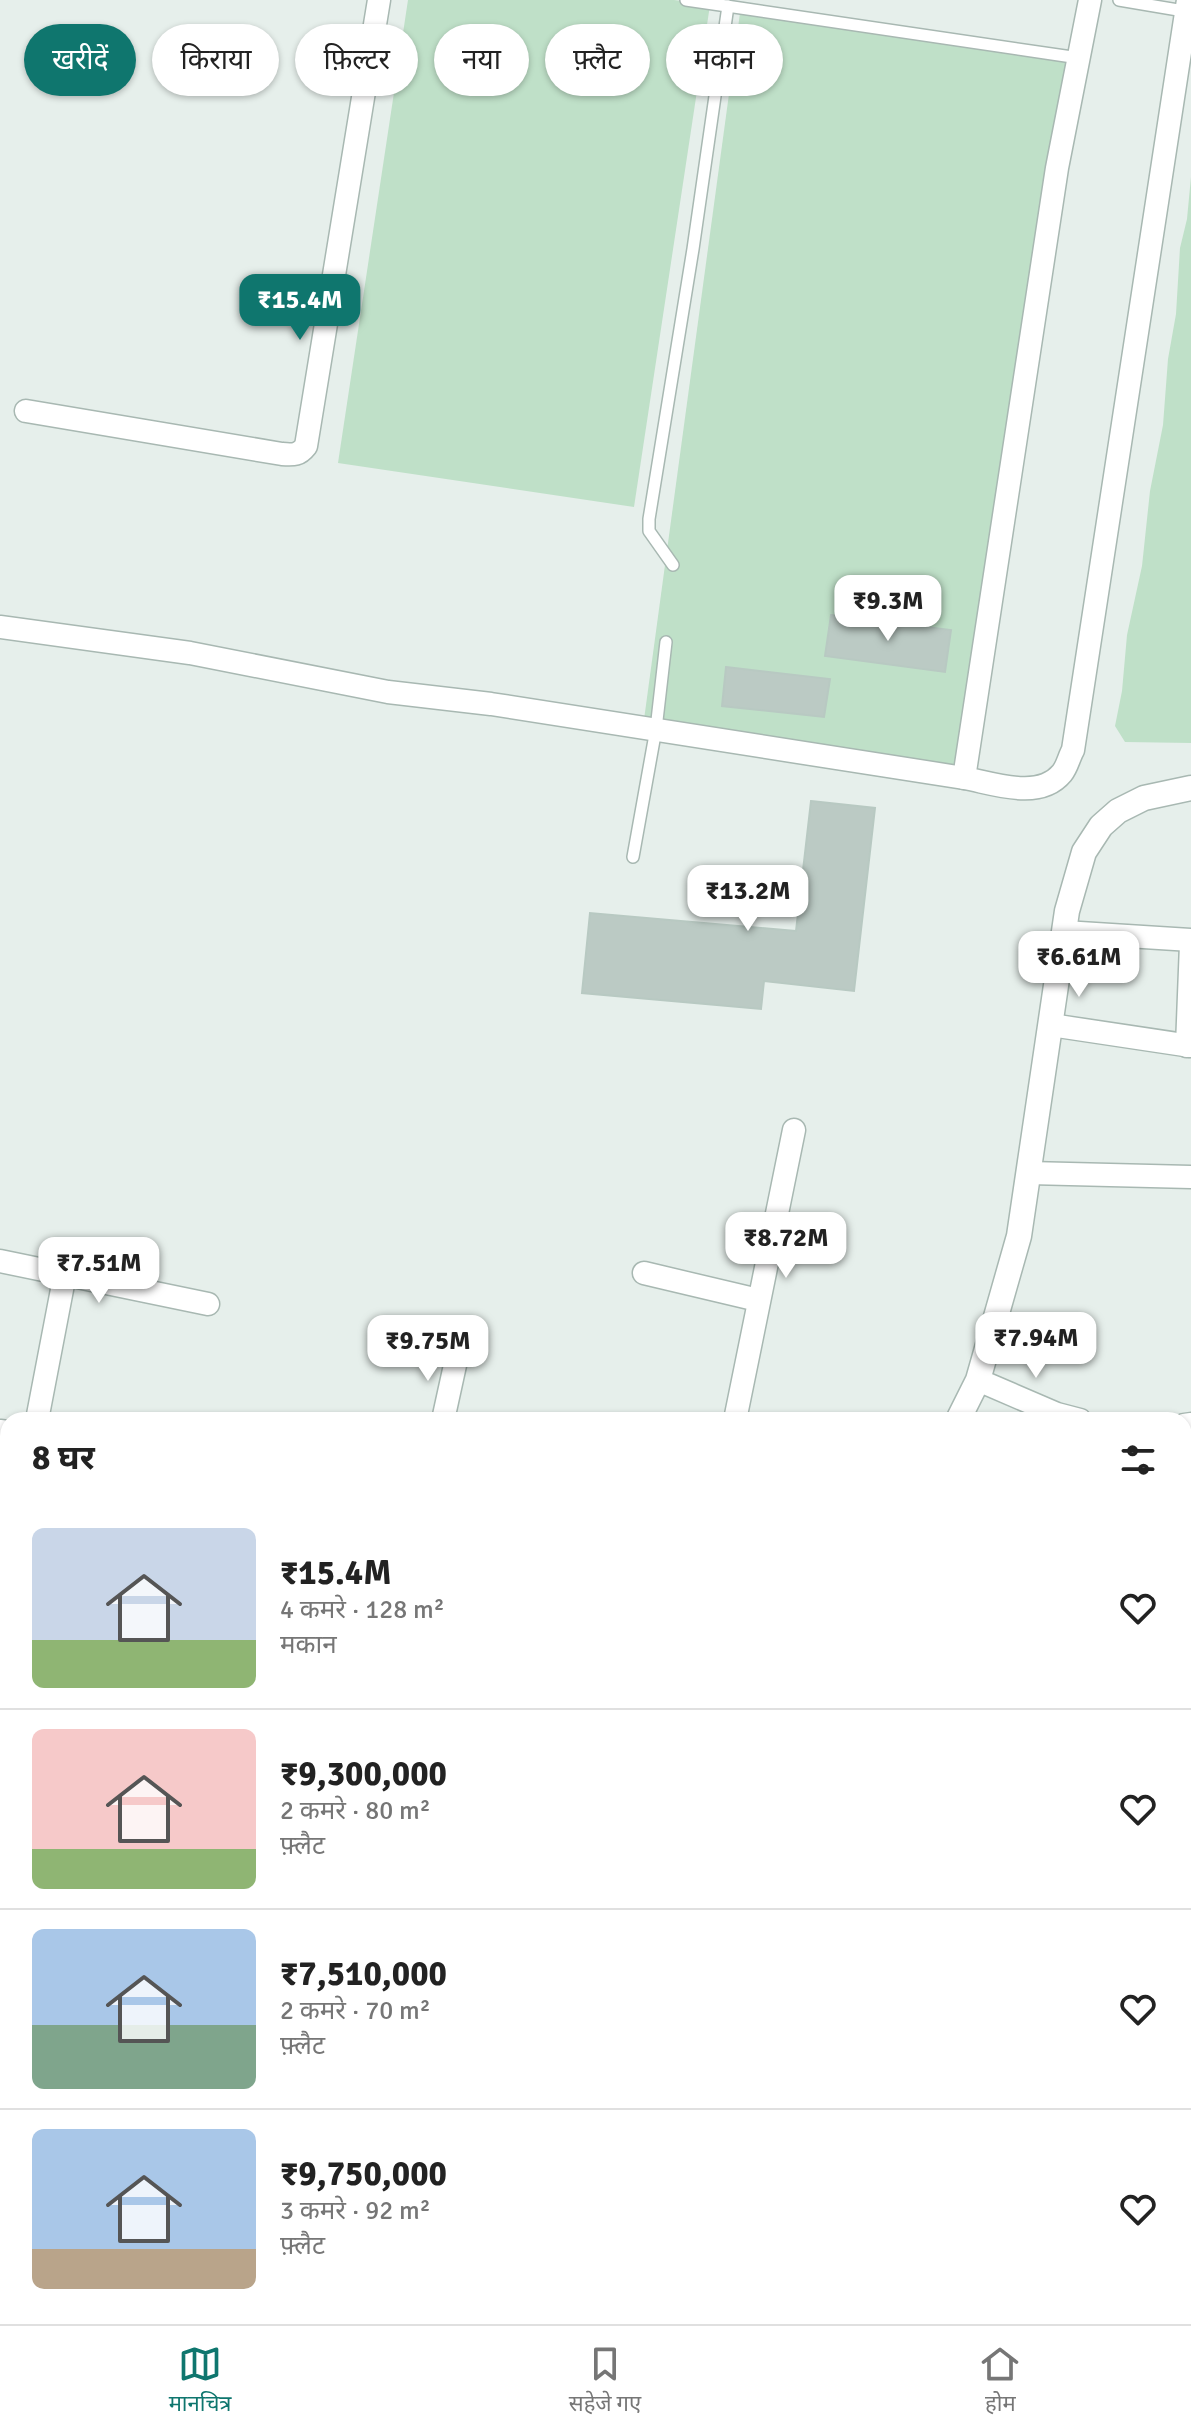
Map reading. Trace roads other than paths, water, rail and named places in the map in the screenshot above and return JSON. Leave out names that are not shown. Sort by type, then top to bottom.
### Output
[{"type":"street","points":[[26,411],[282,454],[301,453],[306,446],[379,0]]},
{"type":"street","points":[[964,778],[1057,168],[1090,0]]},
{"type":"street","points":[[0,627],[190,653],[388,692],[656,729],[1022,789],[1050,783],[1062,772],[1073,750],[1188,8]]},
{"type":"street","points":[[962,1412],[978,1380],[1019,1236],[1067,911],[1084,852],[1101,826],[1118,811],[1144,798],[1191,788]]},
{"type":"street","points":[[1051,1025],[1189,1046],[1191,942],[1064,932]]},
{"type":"street","points":[[737,1412],[794,1130]]},
{"type":"street","points":[[1029,1173],[1191,1177]]},
{"type":"street","points":[[0,1261],[208,1304]]},
{"type":"street","points":[[644,1273],[758,1300]]},
{"type":"street","points":[[39,1412],[65,1274]]},
{"type":"street","points":[[445,1412],[457,1356]]},
{"type":"street","points":[[978,1380],[1052,1412]]},
{"type":"lane","points":[[686,0],[1079,58]]},
{"type":"lane","points":[[1119,0],[1188,8]]},
{"type":"lane","points":[[673,565],[649,531],[649,519],[728,6]]},
{"type":"lane","points":[[633,857],[656,729],[666,642]]}]
